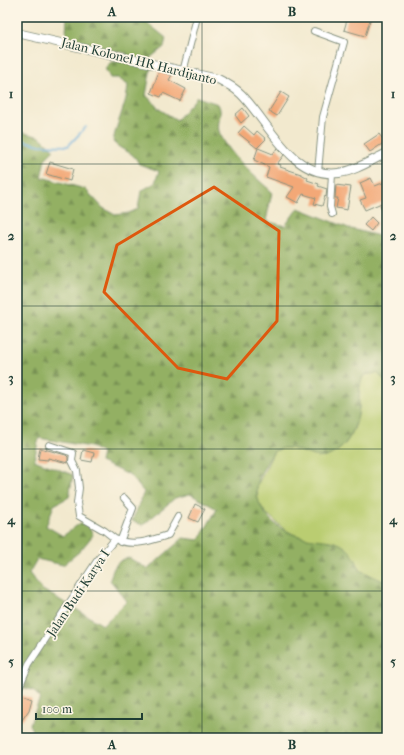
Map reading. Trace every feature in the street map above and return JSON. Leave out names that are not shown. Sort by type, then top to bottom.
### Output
[{"type":"main road","name":"Jalan Kolonel HR Hardijanto","points":[[17,33],[218,79],[241,94],[290,154],[304,165],[318,172],[332,174],[350,171],[387,153]]},
{"type":"street","points":[[183,72],[197,17]]},
{"type":"street","points":[[314,32],[344,42],[323,117],[318,172]]},
{"type":"street","points":[[332,174],[330,207],[332,214]]},
{"type":"street","points":[[49,445],[73,453],[72,461],[77,471],[79,488],[77,503],[80,516],[117,541],[133,508],[124,498]]},
{"type":"street","name":"Jalan Budi Karya I","points":[[17,692],[29,664],[94,566],[117,541],[125,544],[147,542],[168,535],[178,517]]},
{"type":"highlighted area","points":[[214,187],[279,231],[277,321],[227,379],[178,368],[104,292],[117,245]]},
{"type":"green space","points":[[67,17],[140,17],[166,38],[164,47],[150,58],[151,67],[146,95],[159,109],[177,120],[197,97],[218,104],[220,111],[218,126],[224,142],[243,165],[272,192],[266,221],[285,226],[298,208],[351,229],[387,238],[387,382],[377,373],[364,375],[360,387],[359,407],[356,423],[349,438],[339,450],[325,457],[311,455],[290,448],[274,451],[261,473],[257,487],[257,495],[263,510],[280,528],[306,538],[341,544],[348,549],[360,570],[387,583],[387,738],[34,738],[30,724],[40,698],[33,690],[17,686],[17,131],[40,137],[54,150],[45,159],[41,177],[85,189],[103,208],[115,215],[129,213],[138,209],[141,191],[155,183],[159,171],[139,164],[134,156],[113,142],[116,128],[126,100],[128,85],[118,78],[110,78],[105,68],[111,62],[121,62],[127,53],[78,43],[66,34]],"holes":[[[39,438],[91,447],[102,453],[100,462],[127,474],[127,472],[144,492],[132,521],[143,525],[175,498],[190,494],[217,509],[199,540],[183,538],[148,569],[129,558],[116,565],[110,580],[127,601],[103,625],[41,589],[29,573],[37,559],[63,565],[80,551],[93,535],[88,524],[79,524],[63,536],[46,526],[54,505],[69,497],[73,475],[34,460]]]},
{"type":"green space","points":[[377,373],[387,382],[387,583],[360,570],[355,559],[347,549],[295,535],[284,529],[265,512],[258,501],[257,486],[274,451],[290,448],[311,455],[325,457],[339,450],[350,438],[356,423],[362,379],[364,375]]},
{"type":"building","points":[[348,17],[371,17],[365,36],[344,30]]},
{"type":"building","points":[[159,71],[172,75],[169,80],[186,89],[180,101],[163,93],[161,97],[151,93]]},
{"type":"building","points":[[281,92],[289,97],[277,116],[269,111]]},
{"type":"building","points":[[243,108],[249,116],[241,123],[235,115]]},
{"type":"building","points":[[244,126],[254,135],[257,131],[266,139],[257,148],[238,133]]},
{"type":"building","points":[[379,134],[385,142],[370,152],[364,144]]},
{"type":"building","points":[[258,148],[273,154],[277,148],[284,155],[277,164],[281,165],[280,167],[301,174],[308,178],[307,180],[319,184],[318,186],[327,189],[326,197],[325,196],[322,206],[314,204],[316,198],[303,194],[298,203],[287,197],[294,187],[266,177],[269,167],[254,160]]},
{"type":"building","points":[[50,162],[73,169],[70,181],[46,174]]},
{"type":"building","points":[[371,178],[375,186],[385,182],[387,187],[387,220],[380,206],[384,202],[365,210],[360,200],[366,198],[360,183]]},
{"type":"building","points":[[336,185],[351,187],[347,210],[336,208],[338,198],[335,198]]},
{"type":"building","points":[[371,217],[377,223],[371,231],[364,225]]},
{"type":"building","points":[[40,448],[66,455],[68,457],[68,463],[48,458],[48,460],[38,459]]},
{"type":"building","points":[[83,450],[94,453],[92,462],[81,460]]},
{"type":"building","points":[[195,504],[205,509],[198,522],[189,518]]},
{"type":"building","points":[[22,695],[32,699],[29,710],[22,720],[17,717],[17,705]]},
{"type":"waterway","points":[[17,139],[40,145],[68,146],[86,127]]}]
